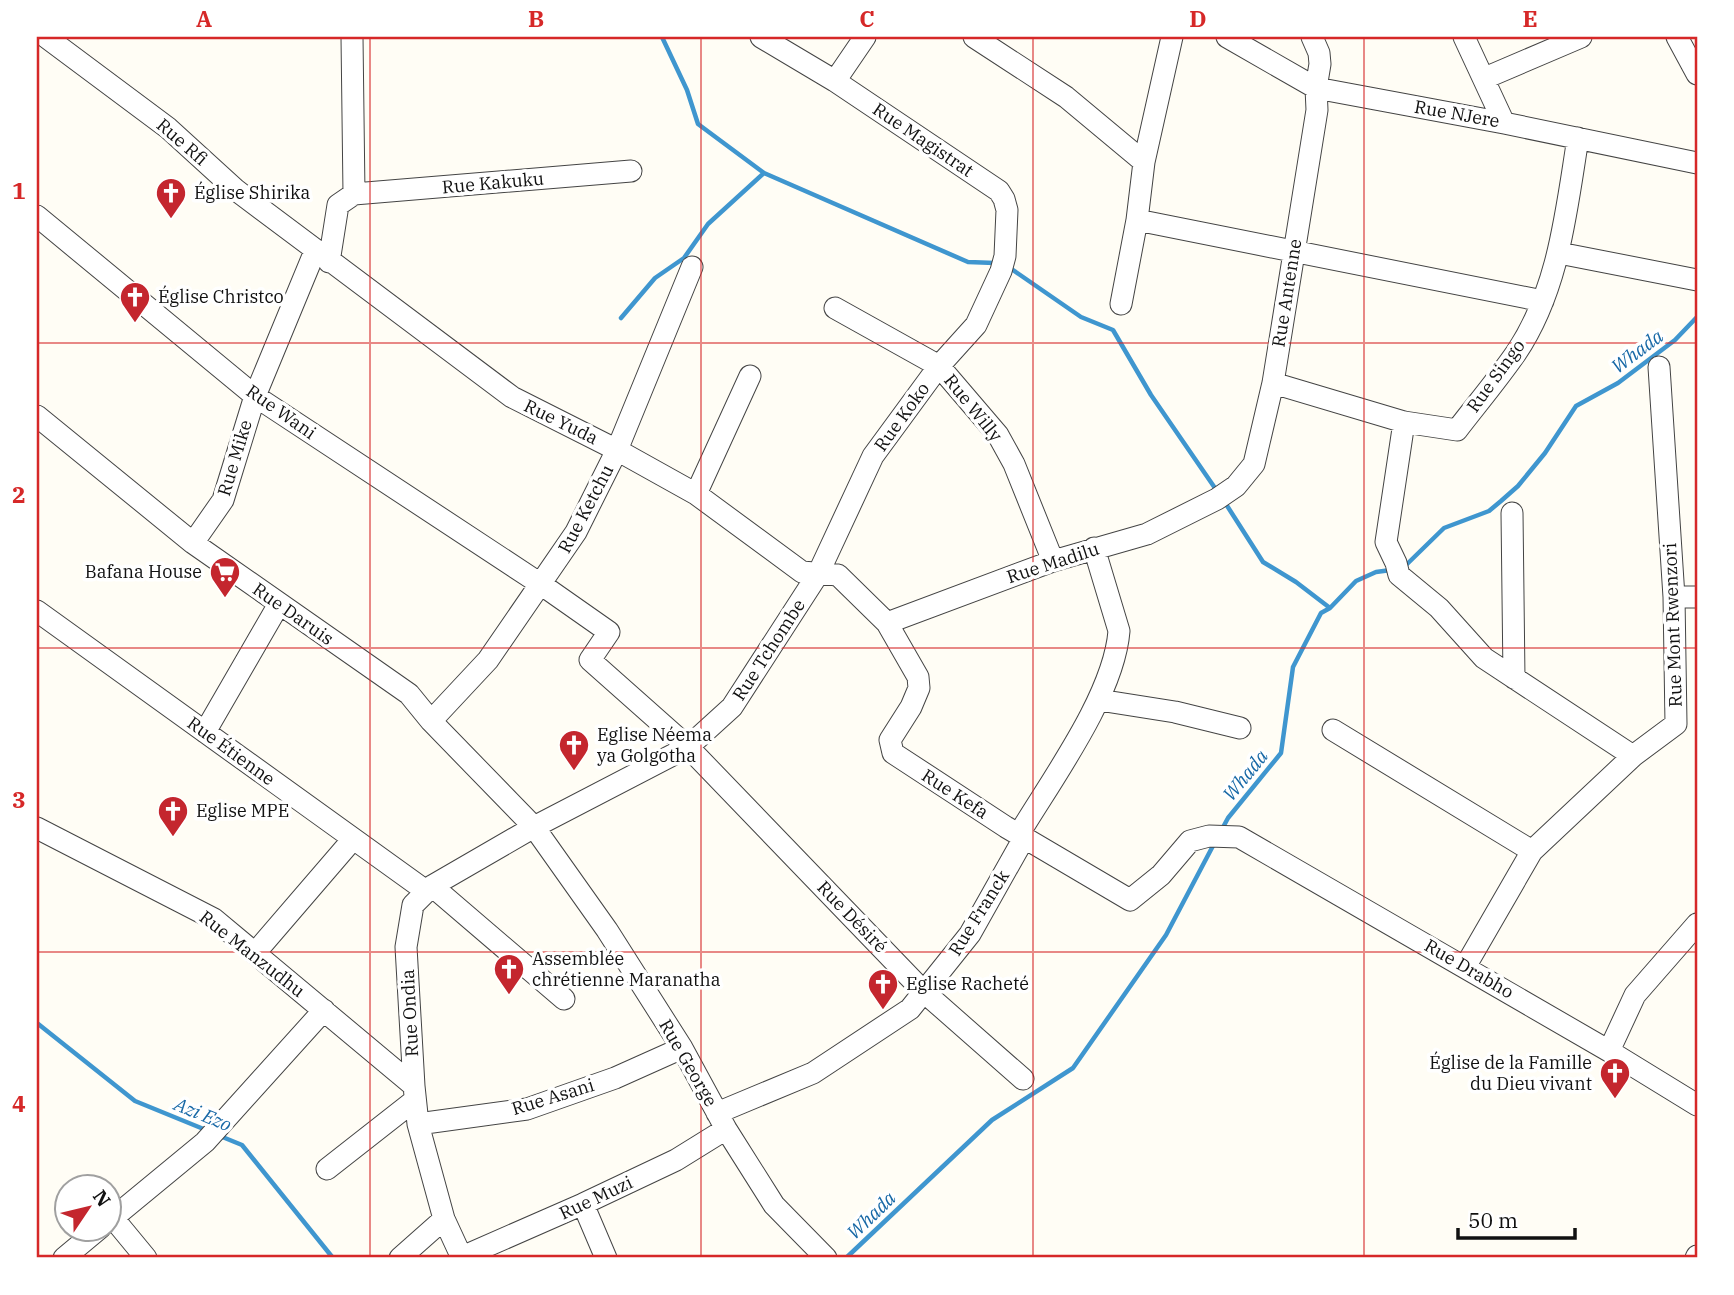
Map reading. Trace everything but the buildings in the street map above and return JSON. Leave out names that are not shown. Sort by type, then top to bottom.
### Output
[{"type":"street","name":"Rue Rfi","points":[[46,37],[167,128],[236,191],[322,257]]},
{"type":"street","points":[[352,37],[354,194]]},
{"type":"street","name":"Rue Magistrat","points":[[761,37],[835,81],[999,191],[1007,210],[1003,263]]},
{"type":"street","points":[[835,81],[865,37]]},
{"type":"street","points":[[974,37],[1066,97],[1144,162]]},
{"type":"street","points":[[1121,304],[1137,220],[1144,162],[1172,37]]},
{"type":"street","name":"Rue NJere","points":[[1227,37],[1316,88],[1504,122],[1697,163]]},
{"type":"street","name":"Rue Antenne","points":[[1225,494],[1254,464],[1273,383],[1317,110],[1316,88],[1320,52],[1312,37]]},
{"type":"street","points":[[1464,37],[1504,122]]},
{"type":"street","points":[[1485,78],[1581,37]]},
{"type":"street","points":[[1677,37],[1696,66]]},
{"type":"street","name":"Rue Singo","points":[[1273,383],[1404,422],[1457,430],[1517,351],[1543,301],[1559,253],[1578,138]]},
{"type":"street","name":"Rue Kakuku","points":[[354,194],[631,171]]},
{"type":"street","name":"Rue Mike","points":[[194,543],[223,500],[254,396],[322,257],[338,205],[354,194]]},
{"type":"street","name":"Rue Wani","points":[[37,216],[254,396],[609,632],[590,660],[688,747]]},
{"type":"street","points":[[1137,220],[1543,301]]},
{"type":"street","points":[[1559,253],[1697,280]]},
{"type":"street","name":"Rue Yuda","points":[[322,257],[512,397],[617,450],[695,495],[802,572],[818,574]]},
{"type":"street","name":"Rue Koko","points":[[818,574],[873,456],[939,366],[976,325],[1003,263]]},
{"type":"street","name":"Rue Ketchu","points":[[432,721],[488,660],[576,532],[617,450],[692,267]]},
{"type":"street","name":"Rue Willy","points":[[835,308],[939,366],[998,435],[1014,464],[1053,561]]},
{"type":"street","name":"Rue Mont Rwenzori","points":[[1465,967],[1532,851],[1633,756],[1676,724],[1674,597],[1659,367]]},
{"type":"street","points":[[695,495],[750,376]]},
{"type":"street","name":"Rue Daruis","points":[[37,416],[194,543],[409,694],[534,827]]},
{"type":"street","points":[[1404,422],[1386,541],[1398,569],[1439,608],[1484,658],[1633,756]]},
{"type":"street","name":"Rue Madilu","points":[[887,623],[1053,561],[1147,534],[1225,494]]},
{"type":"street","points":[[1512,513],[1514,678]]},
{"type":"street","name":"Rue Franck","points":[[721,1121],[813,1073],[910,1009],[970,934],[1099,700],[1118,646],[1119,631],[1094,548]]},
{"type":"street","name":"Rue Kefa","points":[[818,574],[838,575],[887,623],[918,677],[919,688],[911,707],[891,740],[893,753],[1022,836],[1130,900],[1161,875],[1190,841],[1209,835],[1239,836]]},
{"type":"street","name":"Rue Tchombe","points":[[534,827],[688,747],[732,707],[818,574]]},
{"type":"street","points":[[1674,597],[1697,597]]},
{"type":"street","points":[[205,732],[279,604]]},
{"type":"street","name":"Rue Étienne","points":[[37,611],[353,839],[429,889],[564,999]]},
{"type":"street","points":[[1099,700],[1175,712],[1241,728]]},
{"type":"street","points":[[1334,730],[1532,851]]},
{"type":"street","name":"Rue Désiré","points":[[688,747],[924,992],[1023,1079]]},
{"type":"street","points":[[429,889],[534,827]]},
{"type":"street","name":"Rue George","points":[[534,827],[607,930],[682,1048],[721,1121],[774,1205],[826,1258]]},
{"type":"street","name":"Rue Manzudhu","points":[[37,828],[214,919],[324,1010],[414,1093]]},
{"type":"street","name":"Rue Drabho","points":[[1239,836],[1697,1105]]},
{"type":"street","points":[[256,953],[353,839]]},
{"type":"street","name":"Rue Ondia","points":[[429,889],[413,905],[406,947],[414,1093],[418,1124],[444,1219],[462,1257]]},
{"type":"street","points":[[1609,1051],[1634,996],[1697,924]]},
{"type":"street","points":[[122,1210],[212,1134],[324,1010]]},
{"type":"street","name":"Rue Asani","points":[[418,1124],[527,1109],[615,1078],[682,1048]]},
{"type":"street","points":[[327,1169],[414,1093]]},
{"type":"street","name":"Rue Muzi","points":[[462,1257],[676,1160],[721,1121]]},
{"type":"street","points":[[583,1204],[606,1258]]},
{"type":"street","points":[[400,1258],[444,1219]]},
{"type":"street","points":[[122,1236],[146,1258]]},
{"type":"street","points":[[64,1258],[84,1242]]},
{"type":"waterway","points":[[662,37],[687,90],[698,124],[764,173],[968,262],[995,263]]},
{"type":"waterway","points":[[621,318],[655,278],[684,258],[708,224],[764,173]]},
{"type":"waterway","points":[[1010,268],[1081,317],[1113,330],[1151,395],[1217,491]]},
{"type":"waterway","name":"Whada","points":[[1403,568],[1444,528],[1489,511],[1501,501],[1518,486],[1545,453],[1576,406],[1618,383],[1675,340],[1697,317]]},
{"type":"waterway","points":[[1224,501],[1263,562],[1296,582],[1330,608]]},
{"type":"waterway","name":"Whada","points":[[1221,831],[1228,818],[1281,753],[1293,667],[1321,613],[1330,608],[1356,581],[1376,572],[1391,570]]},
{"type":"waterway","name":"Whada","points":[[846,1258],[992,1120],[1073,1068],[1166,935],[1215,842]]},
{"type":"waterway","name":"Azi Ezo","points":[[37,1023],[135,1101],[206,1130]]},
{"type":"waterway","name":"Azi Ezo","points":[[220,1136],[242,1145],[333,1258]]},
{"type":"place","name":"Église Shirika","points":[[171,220]]},
{"type":"place","name":"Église Christco","points":[[135,324]]},
{"type":"place","name":"Bafana House","points":[[225,599]]},
{"type":"place","name":"Eglise Néema ya Golgotha","points":[[574,772]]},
{"type":"place","name":"Eglise MPE","points":[[173,838]]},
{"type":"place","name":"Assemblée chrétienne Maranatha","points":[[509,996]]},
{"type":"place","name":"Eglise Racheté","points":[[883,1011]]},
{"type":"place","name":"Église de la Famille du Dieu vivant","points":[[1615,1100]]}]
